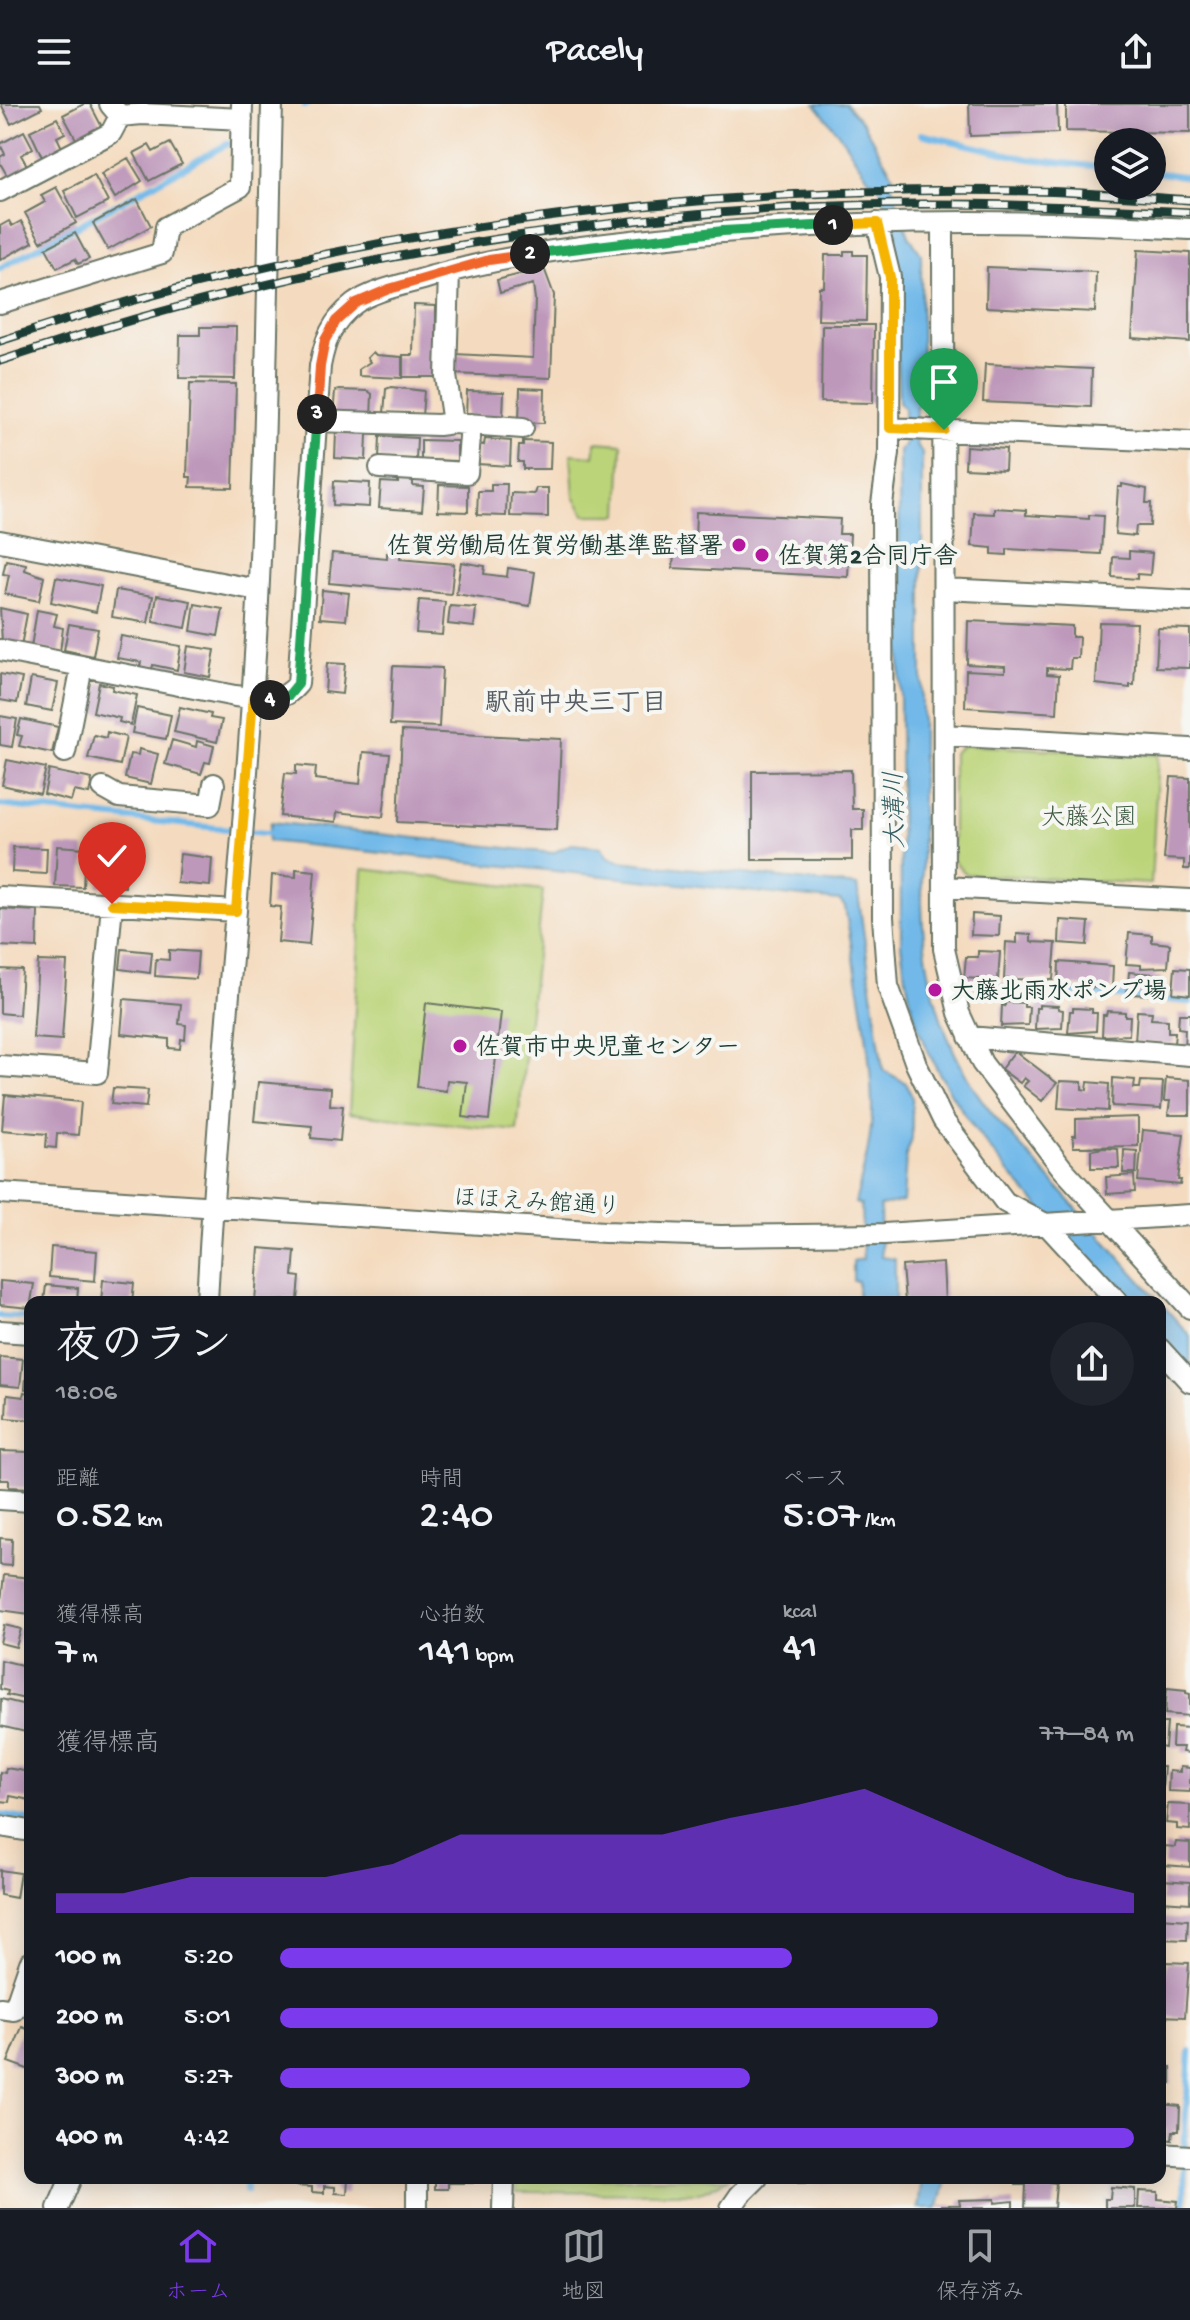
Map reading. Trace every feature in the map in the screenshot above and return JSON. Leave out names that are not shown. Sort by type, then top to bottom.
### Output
[{"type":"street","points":[[207,1296],[211,1207],[253,698],[272,104]]},
{"type":"street","points":[[0,191],[111,133],[115,110],[142,114],[242,111],[240,187],[166,227],[162,253],[0,303]]},
{"type":"street","points":[[877,223],[890,277],[893,428],[882,504],[883,917],[888,986],[916,1064],[943,1120],[1005,1202],[1052,1225],[1113,1296]]},
{"type":"street","points":[[0,650],[253,698],[270,700],[289,695],[298,684],[320,366],[325,340],[336,321],[356,303],[389,289],[489,260],[568,247],[723,231],[877,223],[1107,224],[1190,229]]},
{"type":"street","points":[[943,223],[944,949],[959,1013],[982,1063],[1103,1220],[1190,1308]]},
{"type":"street","points":[[380,468],[467,473],[462,424],[446,376],[449,272]]},
{"type":"street","points":[[316,421],[523,428]]},
{"type":"street","points":[[893,428],[1190,442]]},
{"type":"street","points":[[0,541],[258,590]]},
{"type":"street","points":[[944,589],[1190,601]]},
{"type":"street","points":[[65,752],[82,666]]},
{"type":"street","points":[[944,735],[1190,749]]},
{"type":"street","points":[[210,805],[214,784]]},
{"type":"street","points":[[103,788],[119,797],[210,805],[244,812]]},
{"type":"street","points":[[944,887],[1190,900]]},
{"type":"street","points":[[0,897],[236,911]]},
{"type":"street","points":[[0,1066],[97,1073],[112,904]]},
{"type":"street","points":[[969,1037],[1190,1055]]},
{"type":"street","name":"ほほえみ館通り","points":[[0,1193],[605,1232],[721,1236],[859,1235],[1052,1225]]},
{"type":"street","points":[[1052,1225],[1190,1215]]},
{"type":"street","points":[[0,1331],[24,1333]]},
{"type":"street","points":[[1166,1356],[1190,1382]]},
{"type":"street","points":[[0,1499],[24,1501]]},
{"type":"street","points":[[0,1826],[24,1830]]},
{"type":"street","points":[[0,2008],[14,2010],[24,1981]]},
{"type":"street","points":[[1166,2154],[1190,2156]]},
{"type":"street","points":[[58,2208],[68,2184]]},
{"type":"street","points":[[417,2184],[417,2208]]},
{"type":"street","points":[[503,2208],[504,2184]]},
{"type":"street","points":[[731,2208],[751,2184]]},
{"type":"green space","points":[[596,442],[622,444],[619,515],[585,515],[574,497],[571,454],[594,456]]},
{"type":"green space","name":"大藤公園","points":[[964,745],[1158,755],[1151,884],[966,874],[953,860],[953,753]]},
{"type":"green space","points":[[363,869],[543,890],[517,1131],[349,1113]]},
{"type":"green space","points":[[517,2184],[717,2184],[699,2193],[516,2192]]},
{"type":"water","points":[[815,104],[846,104],[862,122],[893,175],[890,180],[909,236],[921,254],[922,403],[916,407],[916,445],[922,452],[922,902],[928,968],[938,1011],[965,1073],[990,1111],[1155,1296],[1121,1296],[1012,1176],[960,1108],[921,1035],[914,1013],[901,945],[899,450],[904,446],[904,408],[899,402],[892,243],[897,235],[877,181],[869,179]]},
{"type":"water","points":[[271,822],[553,853],[571,844],[602,847],[607,856],[619,861],[857,886],[883,1070],[906,1083],[912,1097],[912,1138],[906,1156],[903,1202],[880,1206],[881,1257],[895,1259],[895,1296],[858,1296],[858,1281],[853,1281],[853,1261],[863,1259],[861,1205],[855,1203],[869,1144],[872,1107],[862,1006],[845,907],[840,901],[268,841]]},
{"type":"water","points":[[1166,1309],[1190,1336],[1190,1371],[1166,1345]]},
{"type":"water","points":[[921,2184],[945,2184],[938,2208],[918,2208]]},
{"type":"building","points":[[1,104],[40,104],[42,108],[11,124]]},
{"type":"building","points":[[90,104],[102,127],[77,141],[63,115]]},
{"type":"building","points":[[969,104],[1057,104],[1058,133],[970,136]]},
{"type":"building","points":[[1066,104],[1190,104],[1190,133],[1166,133],[1166,128],[1066,131]]},
{"type":"building","points":[[57,118],[65,133],[57,137],[63,150],[43,159],[30,131]]},
{"type":"building","points":[[24,131],[33,148],[21,155],[28,167],[8,177],[0,163],[0,157],[5,154],[0,144]]},
{"type":"building","points":[[170,143],[182,164],[149,181],[134,153],[149,145],[153,152]]},
{"type":"building","points":[[128,158],[142,181],[115,198],[101,174]]},
{"type":"building","points":[[94,175],[108,202],[77,218],[64,191]]},
{"type":"building","points":[[56,187],[76,223],[41,242],[25,213],[45,202],[41,195]]},
{"type":"building","points":[[137,199],[151,226],[108,250],[93,223]]},
{"type":"building","points":[[9,221],[12,226],[21,221],[33,242],[0,260],[0,226]]},
{"type":"building","points":[[75,233],[89,259],[78,264],[75,259],[57,268],[46,248]]},
{"type":"building","points":[[1138,250],[1190,253],[1190,342],[1132,338]]},
{"type":"building","points":[[844,251],[867,255],[866,321],[818,320],[819,287],[824,287],[825,255],[844,255]]},
{"type":"building","points":[[987,267],[1096,272],[1095,312],[986,307]]},
{"type":"building","points":[[544,268],[554,295],[551,378],[454,374],[455,354],[533,358],[533,284],[500,293],[497,280]]},
{"type":"building","points":[[414,305],[436,306],[436,377],[403,377],[403,355],[413,355]]},
{"type":"building","points":[[822,325],[874,325],[873,403],[821,402]]},
{"type":"building","points":[[200,327],[236,327],[235,379],[179,378],[180,335],[200,335]]},
{"type":"building","points":[[373,352],[376,355],[402,357],[402,378],[359,376],[359,369],[370,362],[367,358]]},
{"type":"building","points":[[985,364],[1092,369],[1091,407],[983,402]]},
{"type":"building","points":[[190,383],[236,384],[233,488],[190,487],[191,477],[187,477]]},
{"type":"building","points":[[520,388],[545,389],[544,423],[519,422]]},
{"type":"building","points":[[386,389],[424,391],[422,416],[384,413]]},
{"type":"building","points":[[335,391],[368,391],[372,394],[371,419],[333,416]]},
{"type":"building","points":[[467,391],[504,392],[503,417],[466,416]]},
{"type":"building","points":[[336,432],[367,434],[366,460],[335,458]]},
{"type":"building","points":[[380,436],[417,438],[416,461],[379,459]]},
{"type":"building","points":[[485,439],[511,441],[510,466],[477,464],[478,444],[484,445]]},
{"type":"building","points":[[421,440],[457,441],[457,461],[421,460]]},
{"type":"building","points":[[523,441],[551,442],[550,469],[523,469],[523,462],[518,462],[519,446],[523,446]]},
{"type":"building","points":[[966,446],[1006,449],[1005,470],[965,468]]},
{"type":"building","points":[[398,479],[413,480],[413,486],[424,487],[422,511],[379,508],[381,482],[398,483]]},
{"type":"building","points":[[334,481],[370,483],[369,507],[333,505]]},
{"type":"building","points":[[491,484],[507,484],[506,516],[477,515],[478,491],[491,491]]},
{"type":"building","points":[[1122,484],[1147,489],[1146,503],[1151,503],[1150,526],[1136,526],[1135,536],[1115,534],[1118,487]]},
{"type":"building","points":[[439,485],[468,486],[468,512],[438,511]]},
{"type":"building","points":[[536,488],[548,488],[548,517],[510,516],[511,493],[534,494]]},
{"type":"building","points":[[994,508],[1026,510],[1026,515],[1089,519],[1089,515],[1103,516],[1101,554],[1007,549],[1007,555],[992,554],[992,548],[972,546],[974,513],[994,514]]},
{"type":"building","name":"佐賀第2合同庁舎","points":[[696,512],[840,519],[839,534],[850,534],[848,577],[673,568],[675,540],[695,541]]},
{"type":"building","points":[[1129,551],[1152,553],[1150,575],[1137,574],[1137,579],[1112,577],[1113,557],[1129,558]]},
{"type":"building","points":[[332,553],[387,558],[387,553],[400,554],[400,559],[454,564],[451,594],[329,583]]},
{"type":"building","points":[[6,560],[26,564],[25,570],[44,577],[39,601],[5,594],[9,575],[3,574]]},
{"type":"building","points":[[461,562],[485,566],[484,574],[507,577],[508,568],[535,572],[530,606],[456,594]]},
{"type":"building","points":[[56,577],[101,586],[96,612],[51,602]]},
{"type":"building","points":[[116,590],[153,596],[148,623],[112,617]]},
{"type":"building","points":[[322,590],[349,593],[346,620],[320,618]]},
{"type":"building","points":[[157,595],[191,601],[186,628],[153,622]]},
{"type":"building","points":[[419,600],[445,602],[442,635],[416,633]]},
{"type":"building","points":[[195,604],[223,609],[218,636],[191,631]]},
{"type":"building","points":[[450,606],[476,608],[474,627],[448,624]]},
{"type":"building","points":[[0,608],[27,614],[21,646],[2,642]]},
{"type":"building","points":[[37,610],[57,614],[54,626],[63,628],[60,652],[31,647]]},
{"type":"building","points":[[968,621],[1072,626],[1072,637],[1079,637],[1078,658],[1071,658],[1070,669],[1047,668],[1047,674],[1059,675],[1057,713],[965,707],[966,670],[1005,672],[1005,666],[967,664]]},
{"type":"building","points":[[1099,622],[1137,623],[1134,685],[1130,688],[1096,684]]},
{"type":"building","points":[[69,624],[98,629],[93,656],[64,650]]},
{"type":"building","points":[[1158,628],[1190,629],[1190,668],[1156,667]]},
{"type":"building","points":[[121,636],[181,646],[177,670],[153,665],[152,669],[140,667],[141,662],[117,658]]},
{"type":"building","points":[[188,646],[215,650],[210,677],[184,672]]},
{"type":"building","points":[[327,663],[345,664],[342,694],[325,692]]},
{"type":"building","points":[[393,666],[442,668],[439,727],[390,725]]},
{"type":"building","points":[[0,674],[22,678],[17,703],[0,700]]},
{"type":"building","points":[[31,678],[58,683],[52,711],[26,706]]},
{"type":"building","points":[[99,683],[113,686],[112,690],[137,695],[131,725],[119,722],[120,718],[93,712]]},
{"type":"building","points":[[180,707],[211,714],[210,718],[222,720],[217,742],[174,732]]},
{"type":"building","points":[[137,708],[171,715],[166,739],[132,733]]},
{"type":"building","points":[[0,716],[17,719],[12,747],[0,745]]},
{"type":"building","points":[[21,719],[58,727],[52,753],[19,746],[22,736],[17,735]]},
{"type":"building","points":[[402,731],[561,739],[557,830],[398,822]]},
{"type":"building","points":[[107,732],[126,737],[120,765],[88,758],[94,735],[106,738]]},
{"type":"building","points":[[172,740],[196,747],[197,741],[214,746],[210,763],[205,762],[201,774],[165,764]]},
{"type":"building","points":[[139,749],[158,754],[151,784],[125,778],[130,754],[138,755]]},
{"type":"building","points":[[363,752],[390,754],[383,817],[337,812],[336,822],[280,816],[285,773],[296,774],[296,765],[316,767],[315,779],[360,784]]},
{"type":"building","points":[[7,760],[46,768],[40,794],[2,785]]},
{"type":"building","points":[[49,770],[92,779],[89,794],[74,791],[71,801],[44,794]]},
{"type":"building","points":[[851,770],[852,809],[863,809],[863,830],[852,830],[852,860],[752,860],[752,771]]},
{"type":"building","points":[[1171,777],[1190,778],[1190,869],[1184,869],[1184,860],[1164,859]]},
{"type":"building","points":[[101,843],[127,844],[125,887],[99,886]]},
{"type":"building","points":[[57,846],[85,848],[83,887],[55,886]]},
{"type":"building","points":[[13,847],[47,848],[46,874],[12,872]]},
{"type":"building","points":[[180,854],[212,858],[210,886],[177,883]]},
{"type":"building","points":[[296,869],[315,871],[309,945],[278,942],[281,907],[270,906],[272,875],[296,877]]},
{"type":"building","points":[[0,909],[38,911],[37,948],[0,946]]},
{"type":"building","points":[[972,914],[1000,916],[999,936],[971,935]]},
{"type":"building","points":[[1060,920],[1089,922],[1087,945],[1059,943]]},
{"type":"building","points":[[1129,933],[1152,935],[1152,942],[1170,944],[1168,967],[1141,968],[1141,965],[1126,964]]},
{"type":"building","points":[[1017,934],[1031,935],[1031,942],[1056,943],[1053,980],[1004,979],[1006,942],[1017,943]]},
{"type":"building","points":[[122,949],[152,952],[150,973],[120,969]]},
{"type":"building","points":[[169,950],[198,952],[196,979],[155,976],[156,959],[169,960]]},
{"type":"building","points":[[978,951],[1000,952],[998,980],[964,978],[966,957],[978,957]]},
{"type":"building","points":[[38,961],[67,962],[62,1040],[33,1038]]},
{"type":"building","points":[[1059,962],[1113,966],[1112,989],[1058,985]]},
{"type":"building","points":[[1175,968],[1190,969],[1190,995],[1173,993]]},
{"type":"building","points":[[0,969],[22,970],[19,1015],[0,1013]]},
{"type":"building","points":[[1129,972],[1162,977],[1161,986],[1153,986],[1153,995],[1127,994]]},
{"type":"building","points":[[124,999],[181,1004],[179,1024],[186,1025],[185,1040],[181,1039],[180,1049],[169,1048],[169,1039],[121,1034]]},
{"type":"building","points":[[1005,1002],[1024,1003],[1024,1007],[1029,1007],[1028,1025],[1001,1026],[1002,1005],[1005,1006]]},
{"type":"building","name":"佐賀市中央児童センター","points":[[426,1003],[501,1012],[489,1120],[463,1117],[467,1082],[447,1080],[446,1091],[417,1087]]},
{"type":"building","points":[[1039,1005],[1058,1006],[1063,1010],[1062,1028],[1035,1029],[1036,1008]]},
{"type":"building","points":[[1073,1008],[1092,1009],[1092,1013],[1097,1013],[1096,1031],[1068,1033]]},
{"type":"building","points":[[1107,1011],[1125,1012],[1125,1016],[1130,1016],[1129,1035],[1102,1036],[1103,1015]]},
{"type":"building","points":[[1137,1011],[1152,1012],[1151,1019],[1168,1020],[1168,1032],[1175,1032],[1174,1044],[1135,1042]]},
{"type":"building","points":[[1179,1014],[1190,1014],[1190,1048],[1184,1048],[1185,1029],[1178,1028]]},
{"type":"building","points":[[1015,1051],[1057,1083],[1042,1101],[1023,1086],[1028,1081],[1024,1078],[1020,1083],[1001,1069]]},
{"type":"building","points":[[1113,1078],[1135,1080],[1134,1088],[1140,1088],[1141,1081],[1163,1082],[1161,1109],[1112,1106]]},
{"type":"building","points":[[1166,1078],[1190,1080],[1190,1115],[1168,1115],[1170,1101],[1164,1101]]},
{"type":"building","points":[[1060,1081],[1082,1082],[1082,1089],[1087,1090],[1088,1082],[1109,1084],[1108,1111],[1058,1108]]},
{"type":"building","points":[[258,1082],[331,1088],[330,1105],[343,1106],[340,1141],[311,1138],[312,1126],[254,1121]]},
{"type":"building","points":[[113,1088],[148,1090],[146,1107],[111,1104]]},
{"type":"building","points":[[5,1095],[81,1102],[78,1135],[57,1133],[56,1148],[46,1147],[47,1134],[2,1130]]},
{"type":"building","points":[[1138,1117],[1138,1146],[1073,1147],[1076,1119]]},
{"type":"building","points":[[1143,1130],[1184,1134],[1180,1185],[1138,1181]]},
{"type":"building","points":[[1118,1149],[1119,1168],[1091,1168],[1091,1150]]},
{"type":"building","points":[[1124,1150],[1137,1151],[1136,1173],[1123,1173]]},
{"type":"building","points":[[1134,1175],[1135,1192],[1107,1194],[1106,1177]]},
{"type":"building","points":[[51,1247],[97,1251],[95,1281],[49,1277]]},
{"type":"building","points":[[259,1248],[295,1251],[293,1276],[300,1277],[298,1296],[255,1296]]},
{"type":"building","points":[[943,1263],[945,1296],[904,1296],[902,1266]]},
{"type":"building","points":[[103,1280],[134,1283],[133,1296],[102,1296]]},
{"type":"building","points":[[0,1281],[34,1284],[32,1296],[24,1296],[24,1307],[0,1305]]},
{"type":"building","points":[[46,1285],[78,1288],[77,1296],[45,1296]]},
{"type":"building","points":[[0,1357],[23,1359],[20,1387],[0,1385]]},
{"type":"building","points":[[24,1392],[24,1420],[6,1418],[7,1395],[23,1397]]},
{"type":"building","points":[[0,1451],[24,1452],[24,1488],[9,1487],[9,1480],[0,1480]]},
{"type":"building","points":[[0,1538],[12,1539],[11,1566],[0,1565]]},
{"type":"building","points":[[4,1575],[24,1577],[24,1613],[0,1610]]},
{"type":"building","points":[[4,1625],[21,1629],[16,1647],[0,1643]]},
{"type":"building","points":[[1,1660],[24,1666],[24,1699],[7,1695],[8,1691],[0,1689]]},
{"type":"building","points":[[1167,1688],[1186,1690],[1190,1694],[1190,1716],[1166,1714]]},
{"type":"building","points":[[1,1699],[24,1705],[24,1732],[0,1726]]},
{"type":"building","points":[[1173,1727],[1190,1728],[1190,1753],[1182,1752],[1183,1747],[1172,1747]]},
{"type":"building","points":[[1180,1767],[1190,1768],[1190,1792],[1168,1791],[1169,1771],[1180,1772]]},
{"type":"building","points":[[6,1768],[24,1771],[24,1799],[10,1796],[9,1802],[0,1801],[0,1772],[5,1773]]},
{"type":"building","points":[[1168,1804],[1190,1805],[1190,1830],[1177,1829],[1177,1824],[1166,1823]]},
{"type":"building","points":[[1176,1842],[1190,1843],[1190,1867],[1166,1865],[1166,1846],[1175,1847]]},
{"type":"building","points":[[0,1870],[20,1873],[16,1898],[0,1895]]},
{"type":"building","points":[[1166,1880],[1190,1882],[1190,1903],[1166,1901]]},
{"type":"building","points":[[1166,1918],[1188,1920],[1187,1940],[1166,1939]]},
{"type":"building","points":[[1166,1962],[1189,1963],[1185,2017],[1166,2016]]},
{"type":"building","points":[[22,2027],[24,2028],[24,2068],[8,2062]]},
{"type":"building","points":[[1166,2045],[1167,2067],[1171,2067],[1171,2083],[1166,2083]]},
{"type":"building","points":[[1166,2105],[1180,2106],[1179,2131],[1173,2131],[1172,2140],[1166,2139]]},
{"type":"building","points":[[348,2184],[347,2194],[335,2193],[335,2187],[324,2186],[324,2193],[312,2192],[312,2187],[296,2186]]},
{"type":"building","points":[[435,2184],[448,2184],[448,2189],[435,2189]]},
{"type":"building","points":[[1056,2184],[1054,2208],[1025,2208],[1026,2185],[1016,2185]]},
{"type":"building","points":[[1111,2187],[1135,2189],[1135,2208],[1105,2208],[1105,2199],[1110,2199]]},
{"type":"building","points":[[1139,2191],[1158,2192],[1158,2199],[1178,2201],[1177,2208],[1138,2208]]},
{"type":"building","points":[[995,2199],[995,2203],[1013,2201],[1013,2208],[941,2208],[941,2205],[960,2205],[959,2200]]},
{"type":"waterway","points":[[921,134],[1029,159],[1094,166]]},
{"type":"waterway","points":[[0,268],[229,143]]},
{"type":"waterway","points":[[1166,174],[1190,177]]},
{"type":"waterway","points":[[0,805],[275,834]]},
{"type":"waterway","points":[[976,984],[1190,1002]]},
{"type":"waterway","points":[[0,1316],[24,1318]]},
{"type":"waterway","points":[[0,1815],[24,1819]]},
{"type":"waterway","points":[[1184,2208],[1190,2051]]},
{"type":"waterway","points":[[246,2184],[246,2191]]},
{"type":"railway","points":[[0,341],[125,303],[252,270],[380,243],[510,222],[640,206],[771,196],[902,191],[1053,192],[1190,200]]},
{"type":"railway","points":[[0,361],[105,328],[318,273],[534,233],[753,210],[863,205],[986,205],[1190,212]]},
{"type":"place","name":"佐賀労働局佐賀労働基準監督署","points":[[739,545]]},
{"type":"place","name":"佐賀第2合同庁舎","points":[[762,555]]},
{"type":"place","name":"大藤北雨水ポンプ場","points":[[935,990]]},
{"type":"place","name":"佐賀市中央児童センター","points":[[460,1046]]},
{"type":"district","name":"駅前中央三丁目","points":[[576,701]]},
{"type":"route","points":[[112,904],[236,911],[253,698],[270,700],[289,695],[298,684],[320,366],[325,340],[336,321],[356,303],[389,289],[489,260],[568,247],[723,231],[877,223],[890,277],[890,428],[944,430]]},
{"type":"water label","name":"大溝川","points":[[893,810]]}]
